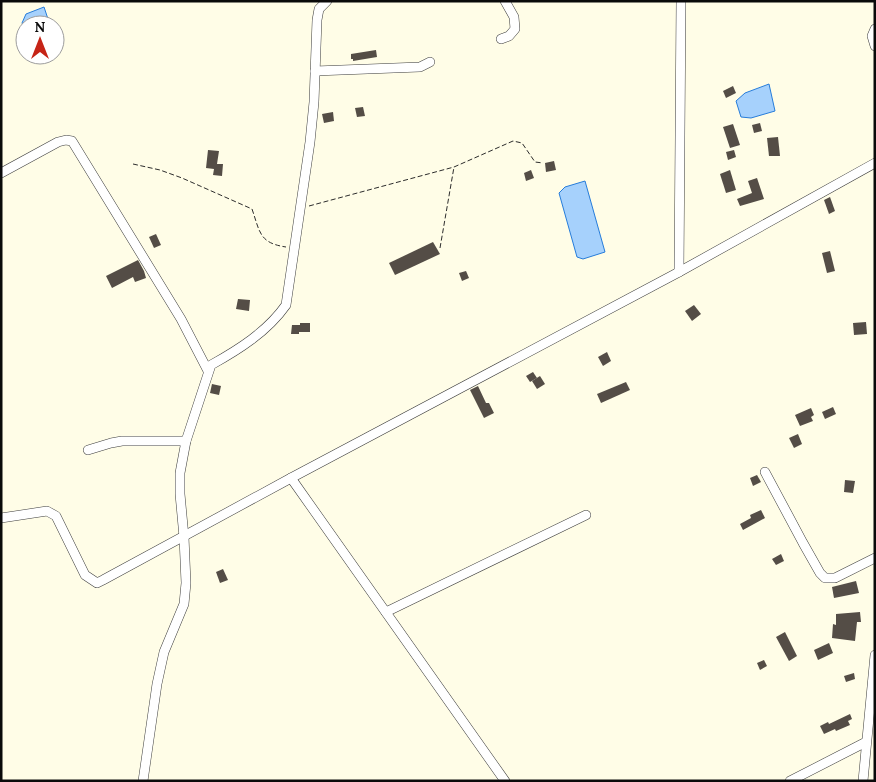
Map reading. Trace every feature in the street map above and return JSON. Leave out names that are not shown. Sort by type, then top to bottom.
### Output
[{"type":"street","points":[[143,781],[153,704],[162,660],[184,604],[188,535],[180,494],[180,473],[186,441],[211,365],[242,348],[278,316],[286,305],[310,142],[317,20],[319,9],[327,1]]},
{"type":"street","points":[[501,39],[509,36],[515,29],[514,17],[505,1]]},
{"type":"street","points":[[679,272],[681,1]]},
{"type":"street","points":[[875,29],[872,36],[875,46]]},
{"type":"street","points":[[315,71],[420,66],[430,62]]},
{"type":"street","points":[[1,173],[58,142],[72,141],[181,319],[208,371]]},
{"type":"street","points":[[1,518],[52,513],[56,516],[85,575],[97,583],[679,272],[875,163]]},
{"type":"street","points":[[88,450],[122,441],[186,441]]},
{"type":"street","points":[[764,472],[802,543],[825,578],[835,578],[875,558]]},
{"type":"street","points":[[292,478],[505,781]]},
{"type":"street","points":[[386,612],[586,515]]},
{"type":"street","points":[[863,781],[866,742],[872,714],[875,655]]},
{"type":"street","points":[[790,781],[866,742]]},
{"type":"path","points":[[301,208],[454,167],[513,141],[522,142],[535,162],[543,163]]},
{"type":"path","points":[[132,164],[168,172],[252,209],[262,237],[274,245],[295,248]]},
{"type":"path","points":[[440,248],[454,167]]},
{"type":"water","points":[[44,7],[47,15],[26,15]]},
{"type":"water","points":[[769,84],[775,111],[751,118],[741,117],[736,101],[745,93]]},
{"type":"water","points":[[585,181],[605,252],[583,259],[577,257],[559,193],[565,187]]},
{"type":"building","points":[[376,50],[377,57],[353,61],[351,59],[351,54]]},
{"type":"building","points":[[733,86],[736,93],[726,98],[723,91]]},
{"type":"building","points":[[363,107],[365,116],[357,117],[355,108]]},
{"type":"building","points":[[333,112],[334,121],[324,123],[322,114]]},
{"type":"building","points":[[760,123],[762,131],[754,133],[752,125]]},
{"type":"building","points":[[733,124],[740,145],[730,148],[723,127]]},
{"type":"building","points":[[778,137],[780,156],[769,156],[767,138]]},
{"type":"building","points":[[208,150],[219,151],[217,164],[223,164],[222,176],[213,175],[214,169],[206,168]]},
{"type":"building","points":[[734,150],[736,157],[728,160],[726,152]]},
{"type":"building","points":[[554,161],[556,170],[546,172],[545,163]]},
{"type":"building","points":[[531,170],[534,178],[526,181],[524,173]]},
{"type":"building","points":[[730,170],[736,190],[726,193],[720,174]]},
{"type":"building","points":[[757,178],[764,199],[740,206],[737,199],[752,193],[748,181]]},
{"type":"building","points":[[830,197],[835,211],[829,214],[824,200]]},
{"type":"building","points":[[156,234],[161,245],[154,248],[149,237]]},
{"type":"building","points":[[433,242],[440,254],[395,275],[389,263]]},
{"type":"building","points":[[830,251],[835,271],[827,273],[822,253]]},
{"type":"building","points":[[138,260],[146,278],[135,282],[133,277],[112,288],[106,276]]},
{"type":"building","points":[[466,271],[469,278],[462,281],[459,273]]},
{"type":"building","points":[[238,299],[250,300],[249,311],[236,309]]},
{"type":"building","points":[[694,305],[701,314],[692,321],[685,311]]},
{"type":"building","points":[[866,322],[867,334],[854,335],[853,323]]},
{"type":"building","points":[[300,323],[310,323],[310,332],[291,334],[292,325],[300,325]]},
{"type":"building","points":[[607,352],[611,361],[603,366],[598,357]]},
{"type":"building","points":[[533,372],[537,378],[530,382],[526,376]]},
{"type":"building","points":[[540,376],[545,384],[537,389],[532,381]]},
{"type":"building","points":[[626,382],[630,390],[601,403],[597,394]]},
{"type":"building","points":[[212,384],[221,386],[219,395],[210,393]]},
{"type":"building","points":[[478,386],[486,403],[489,403],[494,413],[484,418],[470,390]]},
{"type":"building","points":[[833,407],[836,414],[825,419],[822,412]]},
{"type":"building","points":[[811,408],[814,415],[811,417],[813,421],[800,426],[795,415]]},
{"type":"building","points":[[798,434],[802,444],[794,448],[789,438]]},
{"type":"building","points":[[757,475],[761,482],[753,486],[750,478]]},
{"type":"building","points":[[845,480],[855,481],[853,493],[844,492]]},
{"type":"building","points":[[761,510],[765,518],[743,530],[740,524],[751,518],[750,515]]},
{"type":"building","points":[[781,554],[784,561],[776,565],[772,559]]},
{"type":"building","points":[[223,569],[228,580],[220,583],[216,572]]},
{"type":"building","points":[[856,581],[859,593],[834,598],[832,587]]},
{"type":"building","points":[[860,612],[861,622],[857,622],[855,641],[832,638],[833,624],[836,625],[836,614]]},
{"type":"building","points":[[785,632],[797,656],[789,661],[776,637]]},
{"type":"building","points":[[829,643],[833,653],[818,660],[814,650]]},
{"type":"building","points":[[764,660],[767,666],[760,670],[757,663]]},
{"type":"building","points":[[854,673],[855,679],[846,682],[844,676]]},
{"type":"building","points":[[850,714],[852,719],[848,721],[850,725],[824,734],[820,726]]}]
